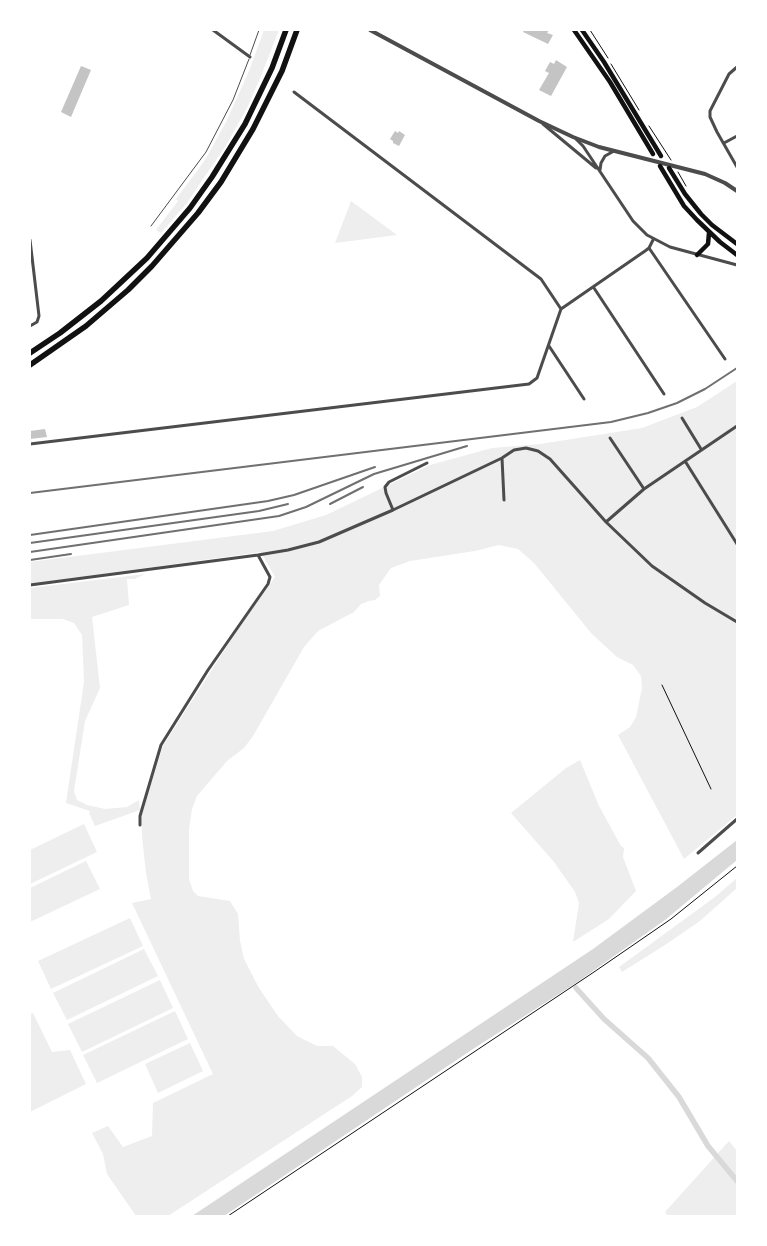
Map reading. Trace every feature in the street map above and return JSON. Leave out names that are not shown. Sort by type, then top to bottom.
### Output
[{"type":"highway","points":[[30,353],[60,333],[101,301],[147,258],[190,208],[212,178],[245,124],[272,68],[286,30]]},
{"type":"highway","points":[[30,364],[86,326],[128,290],[164,254],[198,213],[221,182],[253,129],[282,71],[296,31]]},
{"type":"main road","points":[[574,30],[610,82],[653,154]]},
{"type":"main road","points":[[582,30],[620,87],[662,156]]},
{"type":"main road","points":[[660,166],[684,206],[709,233],[737,255]]},
{"type":"main road","points":[[669,168],[685,194],[701,214],[737,244]]},
{"type":"main road","points":[[697,255],[708,244],[709,233]]},
{"type":"street","points":[[213,30],[250,57]]},
{"type":"street","points":[[370,30],[539,121],[574,137],[614,151],[640,156],[711,176],[737,191]]},
{"type":"street","points":[[737,67],[729,74],[710,111],[712,122],[737,167]]},
{"type":"street","points":[[294,92],[541,279],[561,309]]},
{"type":"street","points":[[539,121],[600,171]]},
{"type":"street","points":[[724,143],[737,136]]},
{"type":"street","points":[[574,137],[584,146],[633,221],[647,235],[670,247],[737,265]]},
{"type":"street","points":[[600,171],[601,163],[605,156],[614,151]]},
{"type":"street","points":[[30,240],[39,316],[37,322],[30,326]]},
{"type":"street","points":[[30,444],[529,384],[537,378],[561,309],[650,248],[654,240]]},
{"type":"street","points":[[650,248],[724,359]]},
{"type":"street","points":[[594,288],[664,394]]},
{"type":"street","points":[[549,346],[584,399]]},
{"type":"street","points":[[682,418],[701,449]]},
{"type":"street","points":[[606,522],[644,489],[737,426]]},
{"type":"street","points":[[610,438],[644,489]]},
{"type":"street","points":[[30,585],[258,555],[319,542],[393,510],[519,449],[529,449],[542,453],[550,459],[606,522],[652,566],[704,604],[737,622]]},
{"type":"street","points":[[502,458],[504,500]]},
{"type":"street","points":[[684,461],[737,544]]},
{"type":"street","points":[[393,510],[386,493],[389,482],[427,463]]},
{"type":"street","points":[[140,826],[140,816],[161,745],[208,670],[268,584],[270,576],[258,555]]},
{"type":"street","points":[[698,853],[737,819]]},
{"type":"lane","points":[[151,226],[206,152],[233,100],[259,30]]},
{"type":"path","points":[[645,120],[672,163]]},
{"type":"path","points":[[677,170],[690,192]]},
{"type":"path","points":[[662,685],[711,789]]},
{"type":"path","points":[[228,1216],[594,972],[678,914],[737,866]]},
{"type":"shaded area","points":[[264,30],[279,30],[247,108],[225,147],[187,203],[161,233],[156,230],[205,160],[226,122],[249,71]]},
{"type":"shaded area","points":[[351,201],[397,235],[335,243]]},
{"type":"shaded area","points":[[737,381],[737,815],[684,859],[618,735],[630,727],[636,717],[642,688],[641,676],[633,665],[617,657],[591,633],[534,563],[518,549],[499,545],[475,551],[410,561],[391,568],[379,585],[380,596],[375,600],[361,604],[354,612],[318,631],[304,647],[253,736],[244,748],[227,761],[197,796],[192,809],[189,829],[189,879],[193,891],[198,896],[230,901],[238,914],[240,941],[244,959],[259,988],[278,1016],[297,1036],[317,1046],[333,1046],[355,1064],[362,1077],[362,1087],[352,1096],[168,1216],[136,1216],[107,1174],[103,1154],[92,1133],[108,1126],[123,1147],[152,1136],[153,1103],[213,1074],[132,903],[151,899],[142,836],[142,814],[163,746],[236,632],[275,577],[261,552],[30,584],[30,562],[273,531],[326,515],[430,465],[492,448],[540,444],[642,428],[697,407]]},
{"type":"shaded area","points":[[145,574],[135,579],[127,579],[129,605],[92,617],[100,688],[85,721],[74,791],[77,800],[87,805],[105,809],[127,807],[139,800],[140,810],[95,826],[89,813],[90,811],[66,803],[84,682],[82,635],[74,623],[63,619],[30,619],[30,588]]},
{"type":"shaded area","points":[[580,760],[599,806],[621,846],[624,848],[623,857],[636,891],[609,919],[573,942],[579,903],[575,892],[554,862],[511,813],[566,768]]},
{"type":"shaded area","points":[[84,824],[97,852],[30,884],[30,850]]},
{"type":"shaded area","points":[[737,840],[737,860],[665,920],[576,983],[473,1049],[224,1216],[192,1216],[593,949]]},
{"type":"shaded area","points":[[86,861],[100,889],[30,922],[30,888]]},
{"type":"shaded area","points":[[737,878],[737,888],[700,921],[622,972],[619,967],[715,897]]},
{"type":"shaded area","points":[[130,918],[143,946],[51,989],[38,961]]},
{"type":"shaded area","points":[[144,949],[158,976],[67,1020],[53,993]]},
{"type":"shaded area","points":[[160,980],[173,1008],[82,1052],[68,1024]]},
{"type":"shaded area","points":[[175,1011],[188,1039],[97,1083],[83,1055]]},
{"type":"shaded area","points":[[33,1013],[52,1052],[70,1050],[86,1084],[30,1112],[30,1014]]},
{"type":"shaded area","points":[[190,1043],[203,1071],[158,1093],[145,1064]]},
{"type":"shaded area","points":[[729,1141],[737,1151],[737,1216],[668,1216],[665,1212]]},
{"type":"building","points":[[524,30],[549,30],[547,33],[553,35],[548,44],[523,32]]},
{"type":"building","points":[[556,60],[567,67],[551,96],[539,90],[549,73],[545,71],[550,62],[554,64]]},
{"type":"building","points":[[81,66],[91,70],[71,117],[61,112]]},
{"type":"building","points":[[395,131],[405,135],[399,146],[390,139]]},
{"type":"building","points":[[45,429],[47,437],[30,439],[30,431]]},
{"type":"waterway","points":[[576,988],[604,1019],[648,1058],[679,1097],[708,1146],[737,1181]]},
{"type":"railway","points":[[30,493],[611,422],[648,413],[677,403],[705,389],[737,368]]},
{"type":"railway","points":[[30,552],[279,516],[306,507],[374,474],[467,446]]},
{"type":"railway","points":[[30,535],[268,501],[294,495],[375,467]]},
{"type":"railway","points":[[330,504],[363,487]]},
{"type":"railway","points":[[30,543],[259,511],[288,504]]},
{"type":"railway","points":[[30,560],[71,554]]}]
